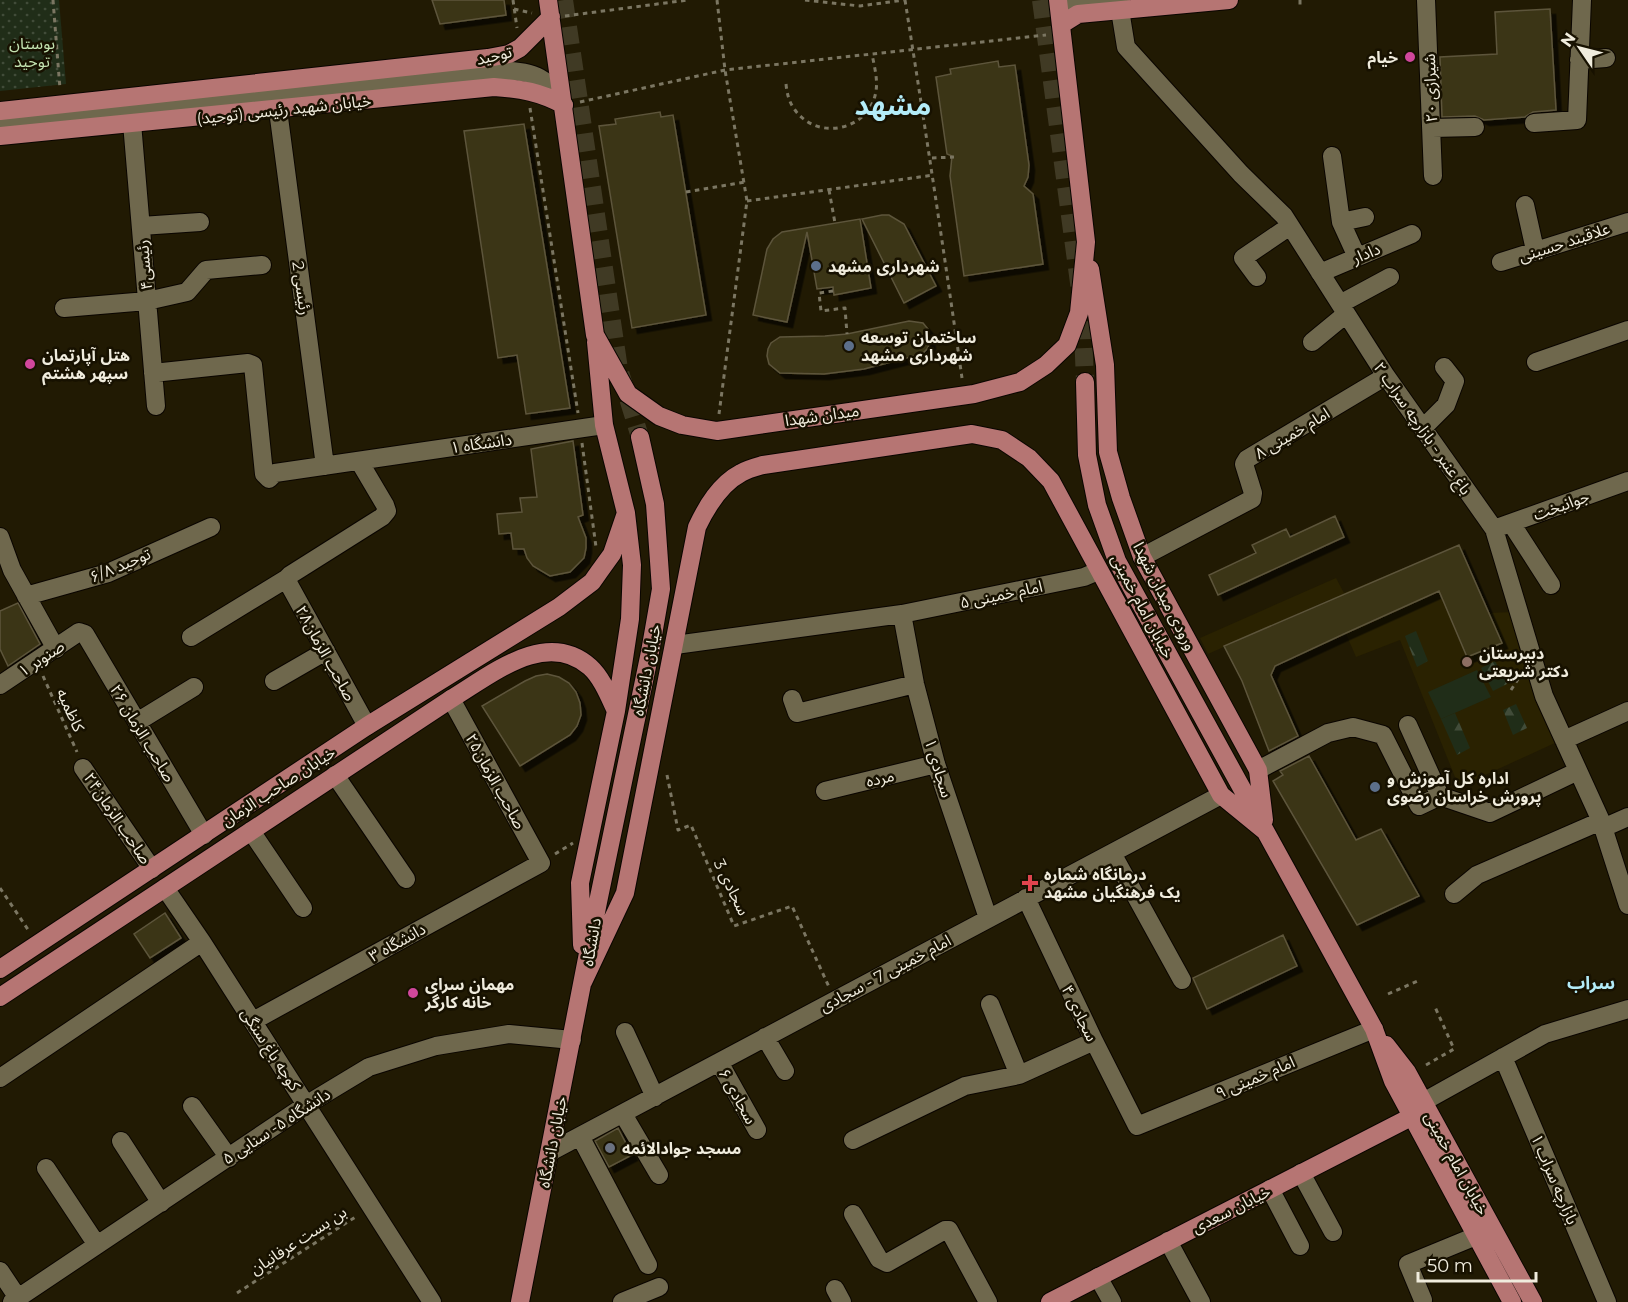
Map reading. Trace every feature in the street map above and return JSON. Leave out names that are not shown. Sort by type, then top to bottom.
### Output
[{"type":"main road","points":[[1060,17],[1121,5],[1229,0]]},
{"type":"main road","name":"توحید","points":[[424,66],[509,54],[520,48],[549,9]]},
{"type":"main road","name":"میدان شهدا","points":[[549,9],[595,335],[628,394],[659,416],[682,425],[717,431],[965,395],[1020,382],[1046,365],[1067,345],[1079,313],[1086,243],[1060,17]]},
{"type":"main road","name":"خیابان شهید رئیسی (توحید)","points":[[0,111],[424,66]]},
{"type":"main road","name":"خیابان شهید رئیسی (توحید)","points":[[0,136],[494,87],[527,89],[564,105]]},
{"type":"main road","name":"ورودی میدان شهدا","points":[[1086,243],[1105,365],[1108,452],[1121,498],[1142,557],[1258,770],[1265,831]]},
{"type":"main road","points":[[583,982],[580,883],[616,711],[630,609],[632,565],[626,513],[604,425],[595,335]]},
{"type":"main road","name":"خیابان امام خمینی","points":[[1085,382],[1087,455],[1097,505],[1117,561],[1374,1029],[1393,1081],[1418,1109],[1533,1302]]},
{"type":"main road","points":[[583,982],[625,893],[697,527],[717,492],[740,473],[763,465],[972,434],[1002,440],[1029,458],[1051,481],[1073,519],[1098,571],[1221,795],[1265,831]]},
{"type":"main road","name":"خیابان دانشگاه","points":[[598,902],[661,589],[655,504],[640,437]]},
{"type":"main road","name":"خیابان صاحب الزمان","points":[[0,969],[367,726],[559,607],[592,582],[612,554],[626,513]]},
{"type":"main road","points":[[0,997],[451,699],[523,657],[540,652],[557,651],[573,655],[591,667],[616,711]]},
{"type":"main road","name":"دانشگاه","points":[[583,982],[598,902]]},
{"type":"main road","name":"خیابان دانشگاه","points":[[520,1302],[583,982]]},
{"type":"main road","name":"خیابان امام خمینی","points":[[1418,1109],[1476,1236],[1512,1302]]},
{"type":"main road","name":"خیابان سعدی","points":[[1050,1302],[1301,1173],[1418,1109]]},
{"type":"street","name":"شیرازی ۲۰","points":[[1426,0],[1434,176]]},
{"type":"street","points":[[1534,123],[1577,120],[1582,0]]},
{"type":"street","name":"باغ عنبر - بازارچه سراب ۲","points":[[1121,5],[1126,47],[1241,174],[1284,216],[1386,376],[1423,428],[1502,526],[1544,696],[1602,824],[1628,905]]},
{"type":"street","points":[[1579,60],[1606,58]]},
{"type":"street","points":[[0,125],[428,81],[497,71],[517,71],[543,80],[564,105]]},
{"type":"street","name":"رئیسی 2","points":[[278,110],[325,466]]},
{"type":"street","name":"رئیسی۴","points":[[132,123],[156,406]]},
{"type":"street","points":[[1432,128],[1475,127]]},
{"type":"street","points":[[1332,156],[1341,222],[1357,257]]},
{"type":"street","points":[[1525,205],[1535,250]]},
{"type":"street","points":[[1341,222],[1365,217]]},
{"type":"street","points":[[141,226],[200,222]]},
{"type":"street","name":"علاقبند حسینی","points":[[1501,262],[1628,222]]},
{"type":"street","points":[[1257,277],[1244,258],[1290,226]]},
{"type":"street","name":"دادار","points":[[1320,273],[1412,234]]},
{"type":"street","points":[[64,308],[147,301],[187,292],[206,270],[262,265]]},
{"type":"street","points":[[1311,342],[1343,309],[1390,277]]},
{"type":"street","points":[[1536,362],[1628,330]]},
{"type":"street","name":"دانشگاه ۱","points":[[153,373],[252,364],[264,474],[269,478],[275,473],[604,425]]},
{"type":"street","points":[[1423,428],[1446,405],[1455,381],[1444,366]]},
{"type":"street","name":"امام خمینی ۸","points":[[1142,557],[1252,499],[1253,493],[1244,464],[1247,459],[1386,376]]},
{"type":"street","points":[[191,637],[382,517],[387,511],[385,505],[359,461]]},
{"type":"street","name":"جوانبخت","points":[[1502,526],[1628,481]]},
{"type":"street","points":[[1502,526],[1551,585]]},
{"type":"street","name":"توحید ۶/۸","points":[[26,596],[108,573],[211,527]]},
{"type":"street","points":[[0,537],[6,572],[26,596],[56,649]]},
{"type":"street","name":"امام خمینی ۵","points":[[675,645],[902,614],[1084,577],[1098,571]]},
{"type":"street","name":"صاحب الزمان۲۸","points":[[286,579],[367,726]]},
{"type":"street","name":"سجادی ۱","points":[[902,614],[915,684],[936,764],[988,918]]},
{"type":"street","name":"صنوبر ۱","points":[[0,685],[82,632]]},
{"type":"street","name":"صاحب الزمان ۲۶","points":[[82,632],[204,835]]},
{"type":"street","points":[[274,681],[326,651]]},
{"type":"street","points":[[792,699],[797,713],[915,684]]},
{"type":"street","points":[[137,722],[194,687]]},
{"type":"street","name":"صاحب الزمان۲۵","points":[[451,699],[541,862]]},
{"type":"street","points":[[1564,740],[1628,711]]},
{"type":"street","points":[[1408,725],[1440,796]]},
{"type":"street","points":[[1258,770],[1328,733],[1353,727],[1383,735],[1419,806],[1440,796],[1490,813],[1578,771]]},
{"type":"street","name":"مرده","points":[[825,791],[936,764]]},
{"type":"street","name":"صاحب الزمان۲۴","points":[[83,768],[152,869]]},
{"type":"street","points":[[335,775],[406,879]]},
{"type":"street","name":"امام خمینی 7 - سجادی","points":[[550,1152],[1221,795]]},
{"type":"street","points":[[1454,894],[1477,875],[1602,824],[1628,817]]},
{"type":"street","points":[[251,831],[303,908]]},
{"type":"street","points":[[1112,853],[1182,980]]},
{"type":"street","name":"دانشگاه ۳","points":[[253,1021],[541,862]]},
{"type":"street","name":"کوچه باغ سنگی","points":[[165,888],[253,1021],[432,1302]]},
{"type":"street","name":"سجادی ۴","points":[[1026,898],[1137,1126]]},
{"type":"street","points":[[0,1078],[202,942]]},
{"type":"street","points":[[990,1004],[1019,1075]]},
{"type":"street","points":[[1418,1109],[1545,1034],[1628,1009]]},
{"type":"street","name":"امام خمینی ۹","points":[[1137,1126],[1374,1029]]},
{"type":"street","points":[[625,1032],[655,1096]]},
{"type":"street","name":"دانشگاه ۵- سنایی ۵","points":[[15,1300],[306,1105],[369,1067],[436,1046],[509,1034],[572,1040]]},
{"type":"street","points":[[765,1037],[785,1071]]},
{"type":"street","points":[[853,1140],[965,1086],[1019,1075],[1094,1041]]},
{"type":"street","name":"بازارچه سراب ۱","points":[[1503,1057],[1607,1302]]},
{"type":"street","name":"سجادی ۶","points":[[719,1062],[756,1130]]},
{"type":"street","points":[[192,1106],[229,1158]]},
{"type":"street","points":[[623,1114],[659,1175]]},
{"type":"street","points":[[580,1136],[648,1265]]},
{"type":"street","points":[[121,1141],[161,1203]]},
{"type":"street","points":[[46,1168],[97,1245]]},
{"type":"street","points":[[1301,1173],[1333,1232]]},
{"type":"street","points":[[1270,1189],[1300,1246]]},
{"type":"street","points":[[853,1214],[879,1259],[887,1263],[945,1230],[949,1230],[988,1302]]},
{"type":"street","points":[[1423,1300],[1408,1264],[1476,1236]]},
{"type":"street","points":[[1168,1241],[1201,1302]]},
{"type":"street","points":[[0,1271],[15,1300]]},
{"type":"street","points":[[1098,1277],[1112,1302]]},
{"type":"street","points":[[622,1302],[659,1287]]},
{"type":"path","points":[[53,0],[61,105]]},
{"type":"path","points":[[513,0],[520,48]]},
{"type":"path","points":[[549,9],[688,0]]},
{"type":"path","points":[[717,0],[725,70],[747,201],[717,431]]},
{"type":"path","points":[[805,0],[860,6],[906,0],[911,50],[934,175],[965,395]]},
{"type":"path","points":[[1300,0],[1300,8]]},
{"type":"path","points":[[564,105],[725,70],[911,50],[1060,17]]},
{"type":"path","points":[[786,84],[788,99],[795,111],[804,119],[814,126],[828,129],[844,128],[857,121],[870,109],[876,90],[872,54]]},
{"type":"path","points":[[527,89],[580,428],[599,572]]},
{"type":"path","points":[[931,158],[954,157]]},
{"type":"path","points":[[747,201],[934,175]]},
{"type":"path","points":[[686,192],[745,182]]},
{"type":"path","points":[[829,190],[836,223]]},
{"type":"path","points":[[834,291],[819,293],[821,311],[845,308],[847,334]]},
{"type":"path","name":"کاظمیه","points":[[37,661],[83,768]]},
{"type":"path","name":"سجادی 3","points":[[650,773],[666,773],[678,830],[691,825],[734,926],[792,906],[835,999]]},
{"type":"path","points":[[541,862],[592,831]]},
{"type":"path","points":[[0,888],[38,944]]},
{"type":"path","points":[[1388,994],[1420,980]]},
{"type":"path","points":[[1426,1065],[1454,1049],[1435,1007]]},
{"type":"path","name":"بن بست عرفانیان","points":[[237,1293],[371,1207]]},
{"type":"shaded area","name":"دبیرستان دکتر شریعتی","points":[[1459,545],[1489,613],[1512,612],[1557,742],[1459,787],[1400,640],[1356,657],[1331,599],[1208,654],[1200,638],[1336,578],[1344,593]]},
{"type":"green space","name":"بوستان توحید","points":[[0,0],[59,0],[66,84],[0,91]]},
{"type":"green space","points":[[1416,631],[1428,661],[1417,667],[1405,636]]},
{"type":"green space","points":[[1495,661],[1507,684],[1493,691],[1481,668]]},
{"type":"green space","points":[[1477,670],[1491,697],[1441,719],[1428,692]]},
{"type":"green space","points":[[1516,704],[1527,728],[1513,735],[1503,710]]},
{"type":"green space","points":[[1455,713],[1470,748],[1457,755],[1441,719]]},
{"type":"building","points":[[432,0],[504,0],[506,15],[440,24]]},
{"type":"building","points":[[1550,9],[1556,110],[1533,112],[1525,117],[1484,120],[1475,116],[1442,117],[1440,57],[1497,54],[1495,12]]},
{"type":"building","points":[[998,61],[999,67],[1015,65],[1029,165],[1028,177],[1024,186],[1033,194],[1043,264],[964,276],[950,176],[952,156],[947,154],[936,77],[951,74],[950,69]]},
{"type":"building","points":[[660,112],[661,117],[673,115],[706,315],[632,328],[599,126],[616,124],[615,119]]},
{"type":"building","points":[[524,124],[570,408],[526,414],[517,355],[498,358],[464,131]]},
{"type":"building","points":[[889,215],[904,224],[936,286],[904,303],[862,219]]},
{"type":"building","name":"شهرداری مشهد","points":[[860,219],[871,288],[834,295],[833,287],[817,289],[807,232],[787,322],[753,315],[767,249],[773,239],[782,232]]},
{"type":"building","name":"ساختمان توسعه شهرداری مشهد","points":[[909,321],[923,323],[928,329],[930,343],[922,354],[864,369],[824,374],[780,373],[769,364],[768,349],[771,343],[780,337],[847,334]]},
{"type":"building","points":[[573,441],[583,515],[578,517],[586,538],[586,548],[584,558],[570,572],[550,576],[533,566],[524,549],[513,549],[511,533],[499,534],[497,514],[522,512],[520,498],[537,497],[531,449]]},
{"type":"building","points":[[1335,516],[1344,537],[1218,595],[1209,575],[1256,553],[1252,545],[1286,529],[1290,537]]},
{"type":"building","points":[[1459,545],[1502,643],[1467,657],[1439,591],[1346,633],[1275,666],[1271,675],[1298,736],[1269,751],[1242,681],[1224,646]]},
{"type":"building","points":[[18,603],[40,644],[8,666],[0,649],[0,611]]},
{"type":"building","points":[[547,674],[569,683],[576,692],[581,715],[570,735],[520,766],[482,706],[525,681]]},
{"type":"building","name":"اداره کل آموزش و پرورش خراسان رضوی","points":[[1309,756],[1356,840],[1381,829],[1419,896],[1357,925],[1273,781],[1283,775],[1280,771]]},
{"type":"building","points":[[165,913],[181,938],[150,958],[134,934]]},
{"type":"building","points":[[1283,935],[1297,966],[1207,1009],[1193,978]]},
{"type":"building","name":"مسجد جوادالائمه","points":[[618,1128],[632,1155],[609,1167],[595,1141]]},
{"type":"tunnel","points":[[564,0],[619,369],[640,437]]},
{"type":"tunnel","points":[[1041,0],[1082,305],[1085,382]]},
{"type":"place","name":"خیام","points":[[1410,57]]},
{"type":"place","name":"شهرداری مشهد","points":[[816,266]]},
{"type":"place","name":"ساختمان توسعه شهرداری مشهد","points":[[849,346]]},
{"type":"place","name":"هتل آپارتمان سپهر هشتم","points":[[30,364]]},
{"type":"place","name":"دبیرستان دکتر شریعتی","points":[[1467,662]]},
{"type":"place","name":"اداره کل آموزش و پرورش خراسان رضوی","points":[[1375,787]]},
{"type":"place","name":"درمانگاه شماره یک فرهنگیان مشهد","points":[[1030,883]]},
{"type":"place","name":"مهمان سرای خانه کارگر","points":[[413,993]]},
{"type":"place","name":"مسجد جوادالائمه","points":[[610,1148]]},
{"type":"district","name":"مشهد","points":[[893,105]]},
{"type":"district","name":"سراب","points":[[1591,983]]}]
